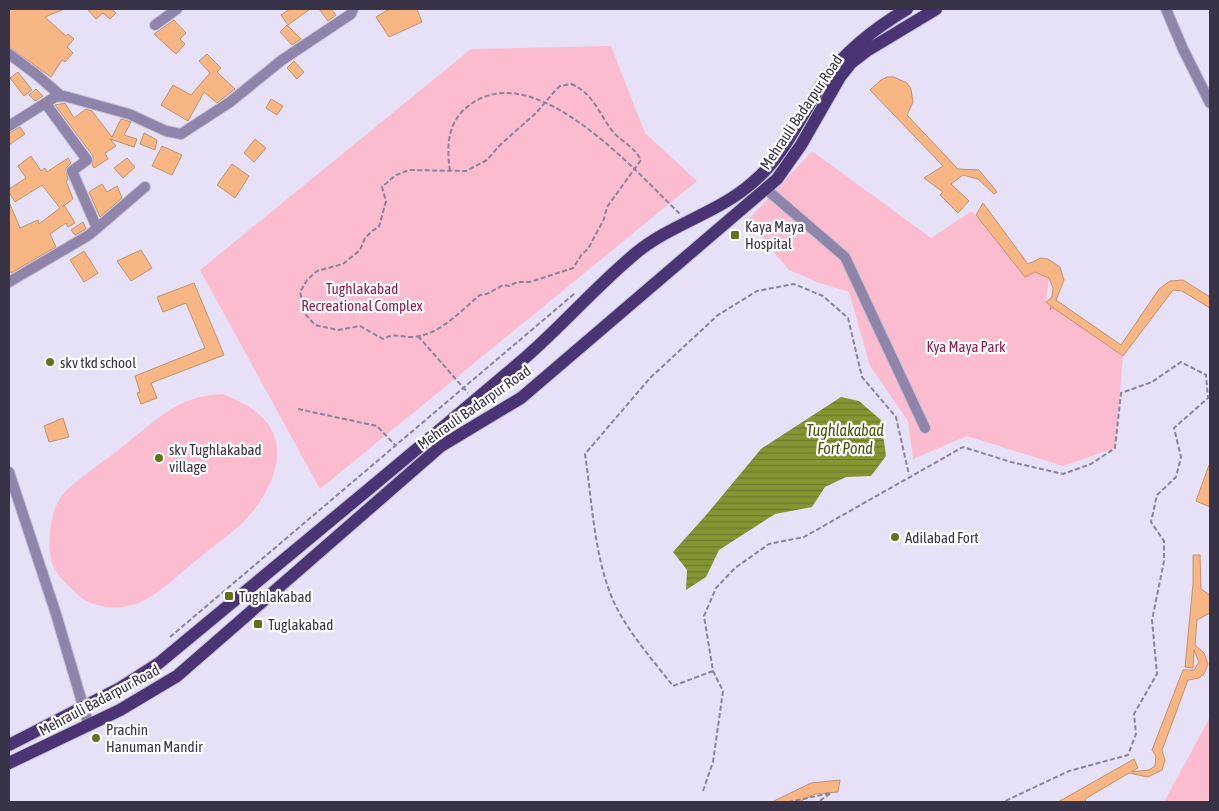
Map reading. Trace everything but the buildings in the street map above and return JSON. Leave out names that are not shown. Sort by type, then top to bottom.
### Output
[{"type":"main road","name":"Mehrauli Badarpur Road","points":[[9,745],[120,688],[159,662],[529,354],[637,252],[736,196],[764,172],[781,152],[837,64],[850,50],[881,24],[907,9]]},
{"type":"main road","name":"Mehrauli Badarpur Road","points":[[9,763],[89,726],[154,692],[177,676],[441,446],[521,398],[777,178],[801,145],[840,77],[851,64],[868,50],[936,9]]},
{"type":"street","points":[[155,25],[177,9]]},
{"type":"street","points":[[9,54],[60,95],[129,114],[166,132],[181,134],[230,102],[282,60],[351,14],[353,9]]},
{"type":"street","points":[[1166,9],[1183,49],[1210,103]]},
{"type":"street","points":[[9,126],[60,95]]},
{"type":"street","points":[[46,104],[87,160],[72,171],[97,228]]},
{"type":"street","points":[[9,282],[60,254],[97,228],[145,187]]},
{"type":"street","points":[[766,189],[845,257],[925,428]]},
{"type":"street","points":[[9,472],[56,614],[89,726]]},
{"type":"path","points":[[571,84],[579,87],[593,100],[613,131],[624,143],[635,149],[641,160],[635,170],[620,186],[607,207],[604,219],[588,249],[582,254],[573,268],[530,282],[503,285],[487,294],[480,295],[442,327],[418,336],[390,335],[383,339],[360,326],[338,330],[315,325],[305,314],[300,292],[307,280],[317,271],[343,264],[360,250],[365,238],[379,227],[386,201],[382,187],[396,175],[409,170],[466,171],[488,160],[544,103],[560,86],[571,84]]},
{"type":"path","points":[[450,172],[447,151],[453,122],[461,111],[475,101],[490,95],[509,92],[535,97],[552,106],[598,137],[626,159],[688,223]]},
{"type":"path","points":[[713,671],[674,686],[640,644],[612,598],[601,557],[585,454],[650,378],[718,315],[757,291],[794,284],[824,296],[848,318],[862,377],[896,416],[909,476]]},
{"type":"path","points":[[170,637],[462,387],[581,288]]},
{"type":"path","points":[[418,336],[474,400]]},
{"type":"path","points":[[703,791],[714,762],[724,691],[713,671],[704,616],[716,588],[735,568],[769,544],[804,537],[963,446],[1011,462],[1063,474],[1091,464],[1115,448],[1121,393],[1152,382],[1181,362],[1206,375],[1208,398],[1174,428],[1181,457],[1176,477],[1157,495],[1151,522],[1164,541],[1164,561],[1152,620],[1157,674],[1134,714],[1136,734],[1128,755],[1069,771],[1003,802]]},
{"type":"path","points":[[298,409],[377,426],[395,445]]},
{"type":"path","points":[[788,802],[831,793],[818,802]]},
{"type":"green space","name":"Tughlakabad Recreational Complex","points":[[611,46],[645,133],[697,181],[320,489],[200,270],[471,49]]},
{"type":"green space","name":"Kya Maya Park","points":[[812,151],[931,238],[972,211],[1025,277],[1035,272],[1049,278],[1046,302],[1123,356],[1115,448],[1063,466],[967,436],[913,459],[908,421],[870,366],[849,292],[817,282],[789,270],[747,221]]},
{"type":"green space","points":[[223,394],[255,411],[264,419],[273,432],[277,446],[277,460],[273,475],[259,503],[250,515],[235,529],[166,586],[145,600],[129,606],[110,607],[93,604],[85,600],[60,577],[52,562],[49,542],[50,531],[54,510],[58,501],[83,476],[168,411],[192,399]]},
{"type":"green space","points":[[1210,715],[1210,802],[1164,802],[1207,723]]},
{"type":"water","name":"Tughlakabad Fort Pond","points":[[841,397],[859,401],[881,420],[886,456],[871,476],[846,477],[825,487],[812,507],[775,514],[719,550],[706,577],[686,590],[687,570],[673,552],[761,449]]},
{"type":"place","name":"Kaya Maya Hospital","points":[[735,235]]},
{"type":"place","name":"skv tkd school","points":[[50,362]]},
{"type":"place","name":"skv Tughlakabad village","points":[[159,458]]},
{"type":"place","name":"Adilabad Fort","points":[[895,537]]},
{"type":"place","name":"Tughlakabad","points":[[229,596]]},
{"type":"place","name":"Tuglakabad","points":[[258,624]]},
{"type":"place","name":"Prachin Hanuman Mandir","points":[[96,738]]}]
